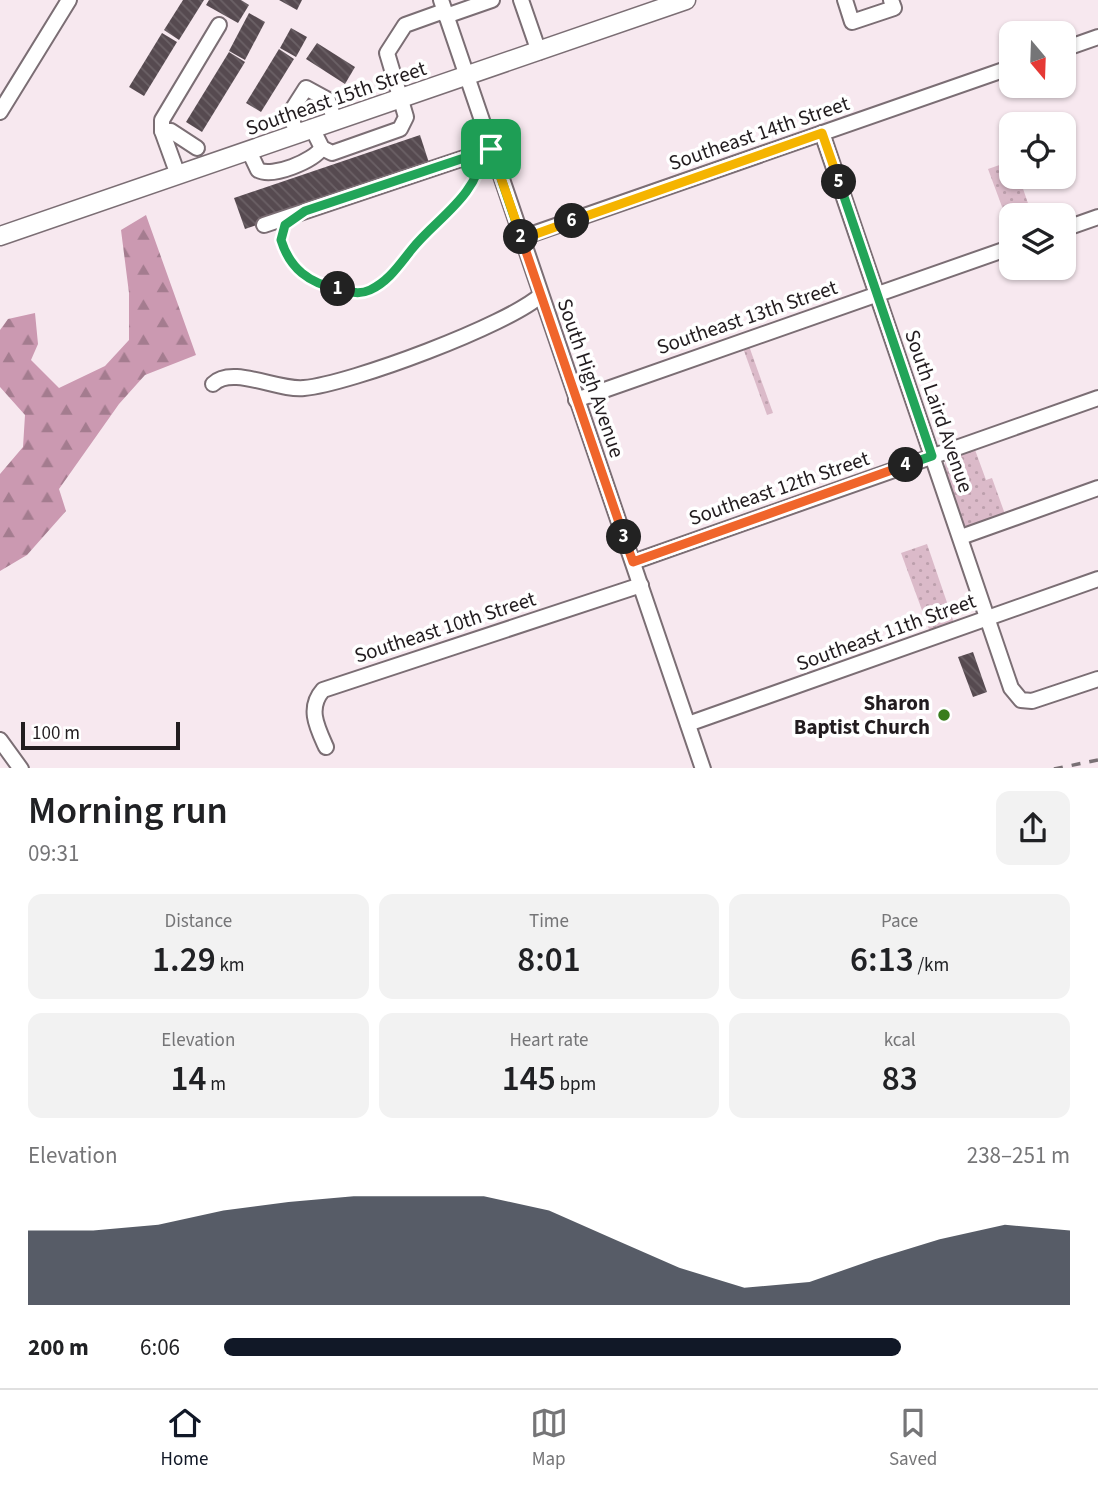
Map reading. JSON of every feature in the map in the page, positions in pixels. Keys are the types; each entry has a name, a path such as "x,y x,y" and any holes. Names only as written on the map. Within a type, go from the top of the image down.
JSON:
{"main road":[{"name":"Southeast 15th Street","path":"0,236 466,78 680,1"}],"street":[{"path":"0,112 69,0"},
{"path":"335,122 328,100 306,88 290,113 305,132 322,148 332,153 400,129 406,117 387,53 405,25 444,9 492,0"},
{"path":"520,0 539,52"},
{"path":"845,0 852,22 894,8 891,0"},
{"name":"South High Avenue","path":"444,9 487,150 522,239 703,768"},
{"path":"178,176 162,131 166,110 219,24"},
{"path":"1076,45 1098,37"},
{"name":"Southeast 14th Street","path":"522,239 999,72"},
{"path":"162,131 171,131 197,148"},
{"name":"South Laird Avenue","path":"822,133 1011,688 1021,700 1042,699 1098,679"},
{"path":"249,151 258,170 268,173 310,159 322,148"},
{"path":"264,225 487,150"},
{"path":"1076,225 1098,217"},
{"name":"Southeast 13th Street","path":"576,400 999,252"},
{"path":"214,384 220,378 235,375 290,390 319,387 356,376 480,329 517,313 541,295"},
{"name":"Southeast 12th Street","path":"633,562 1098,398"},
{"path":"961,537 1098,488"},
{"name":"Southeast 11th Street","path":"688,724 1098,579"},
{"name":"Southeast 10th Street","path":"326,747 313,715 314,699 323,690 641,585"},
{"path":"0,740 21,768"}],"path":[{"path":"285,225 281,240 295,268 319,285 354,293 367,291 399,268 412,248 459,202 474,183 487,150"}],"shaded area":[{"path":"999,165 999,189 1023,189 1028,203 1001,203 988,169"},
{"path":"749,346 773,413 767,415 743,348"},
{"path":"974,447 986,480 992,478 1006,517 963,532 947,482 945,464 951,456"},
{"path":"927,544 954,623 930,632 901,553"}],"green space":[{"path":"146,215 196,355 145,375 119,404 59,489 66,511 27,555 0,571 0,474 23,447 25,415 0,387 0,330 8,319 35,313 38,344 31,360 59,388 105,366 129,340 129,293 121,230"}],"building":[{"path":"183,0 204,0 179,40 164,30"},
{"path":"209,0 241,0 249,5 238,23 206,5"},
{"path":"279,0 302,0 297,10"},
{"path":"249,13 265,22 245,60 229,51"},
{"path":"291,28 307,37 296,57 280,48"},
{"path":"162,33 177,42 144,96 129,87"},
{"path":"317,43 355,67 345,84 306,59"},
{"path":"279,49 294,59 261,112 246,103"},
{"path":"229,52 245,62 202,132 186,122"},
{"path":"420,135 430,166 245,229 234,198"},
{"path":"973,652 987,692 973,697 958,657"}],"railway":[{"path":"1059,768 1098,760"}],"place":[{"name":"Sharon Baptist Church","path":"944,715"}],"route":[{"path":"491,149 305,211 285,225 281,240 285,255 295,268 319,285 354,293 367,291 381,284 399,268 412,248 459,202 474,183 481,162 483,151 491,149 633,562 932,456 822,133 522,239 491,149"}]}
